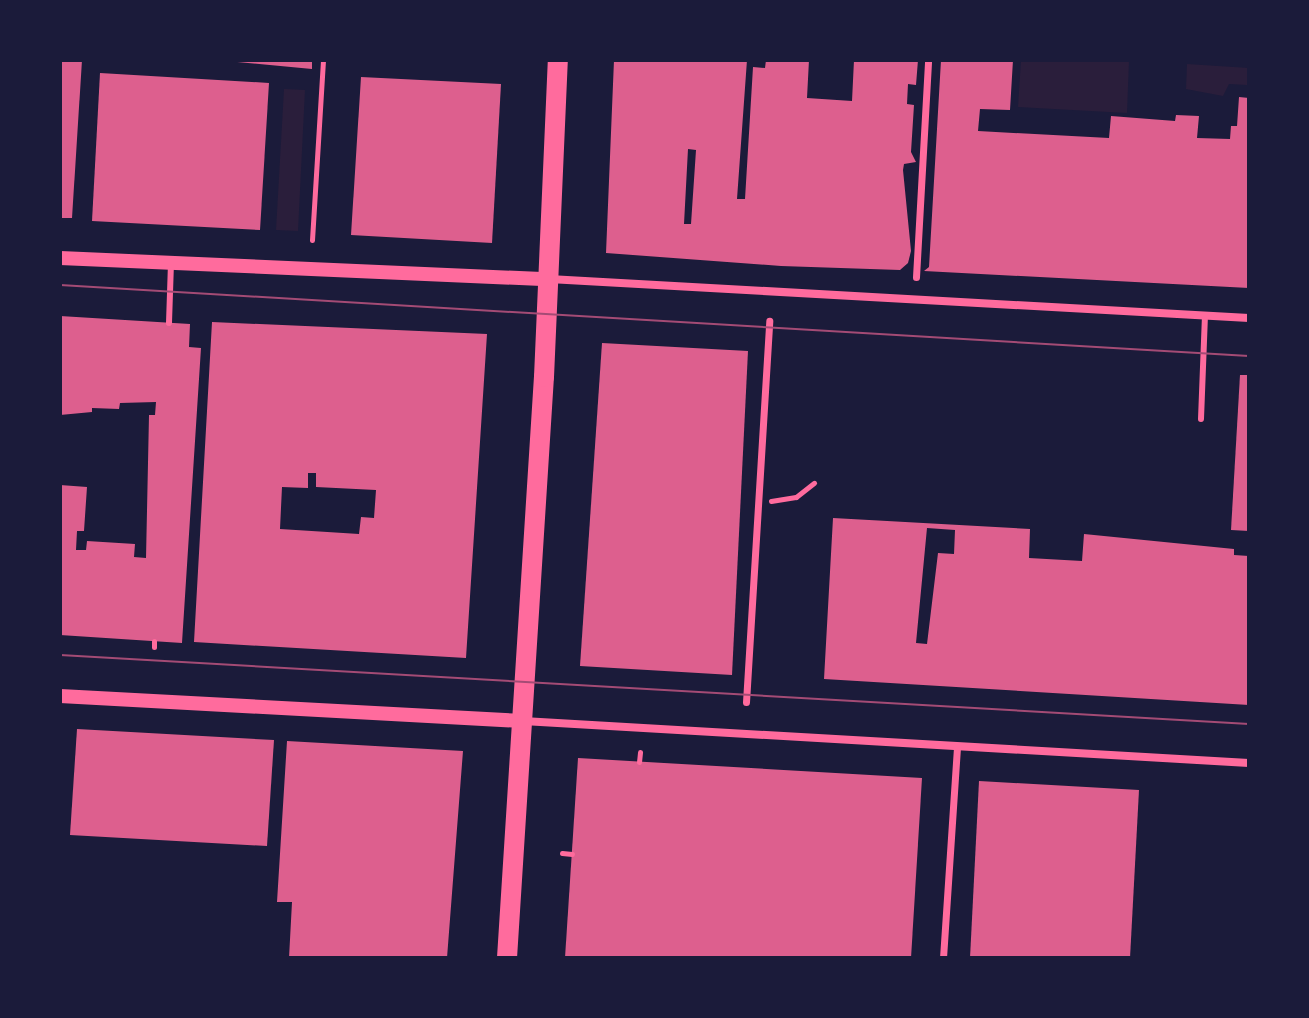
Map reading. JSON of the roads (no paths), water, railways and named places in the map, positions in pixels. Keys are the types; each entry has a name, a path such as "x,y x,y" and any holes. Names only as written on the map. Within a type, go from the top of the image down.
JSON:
{"main road":[{"path":"507,958 523,721 558,60"}],"street":[{"path":"916,277 928,60"},
{"path":"60,258 548,279 1249,318"},
{"path":"746,702 769,321"},
{"path":"60,696 1249,763"},
{"path":"943,958 957,748"}],"lane":[{"path":"169,323 171,262"},
{"path":"1201,419 1205,315"}],"tram line":[{"path":"60,285 1249,356"},
{"path":"60,655 1249,724"}]}
